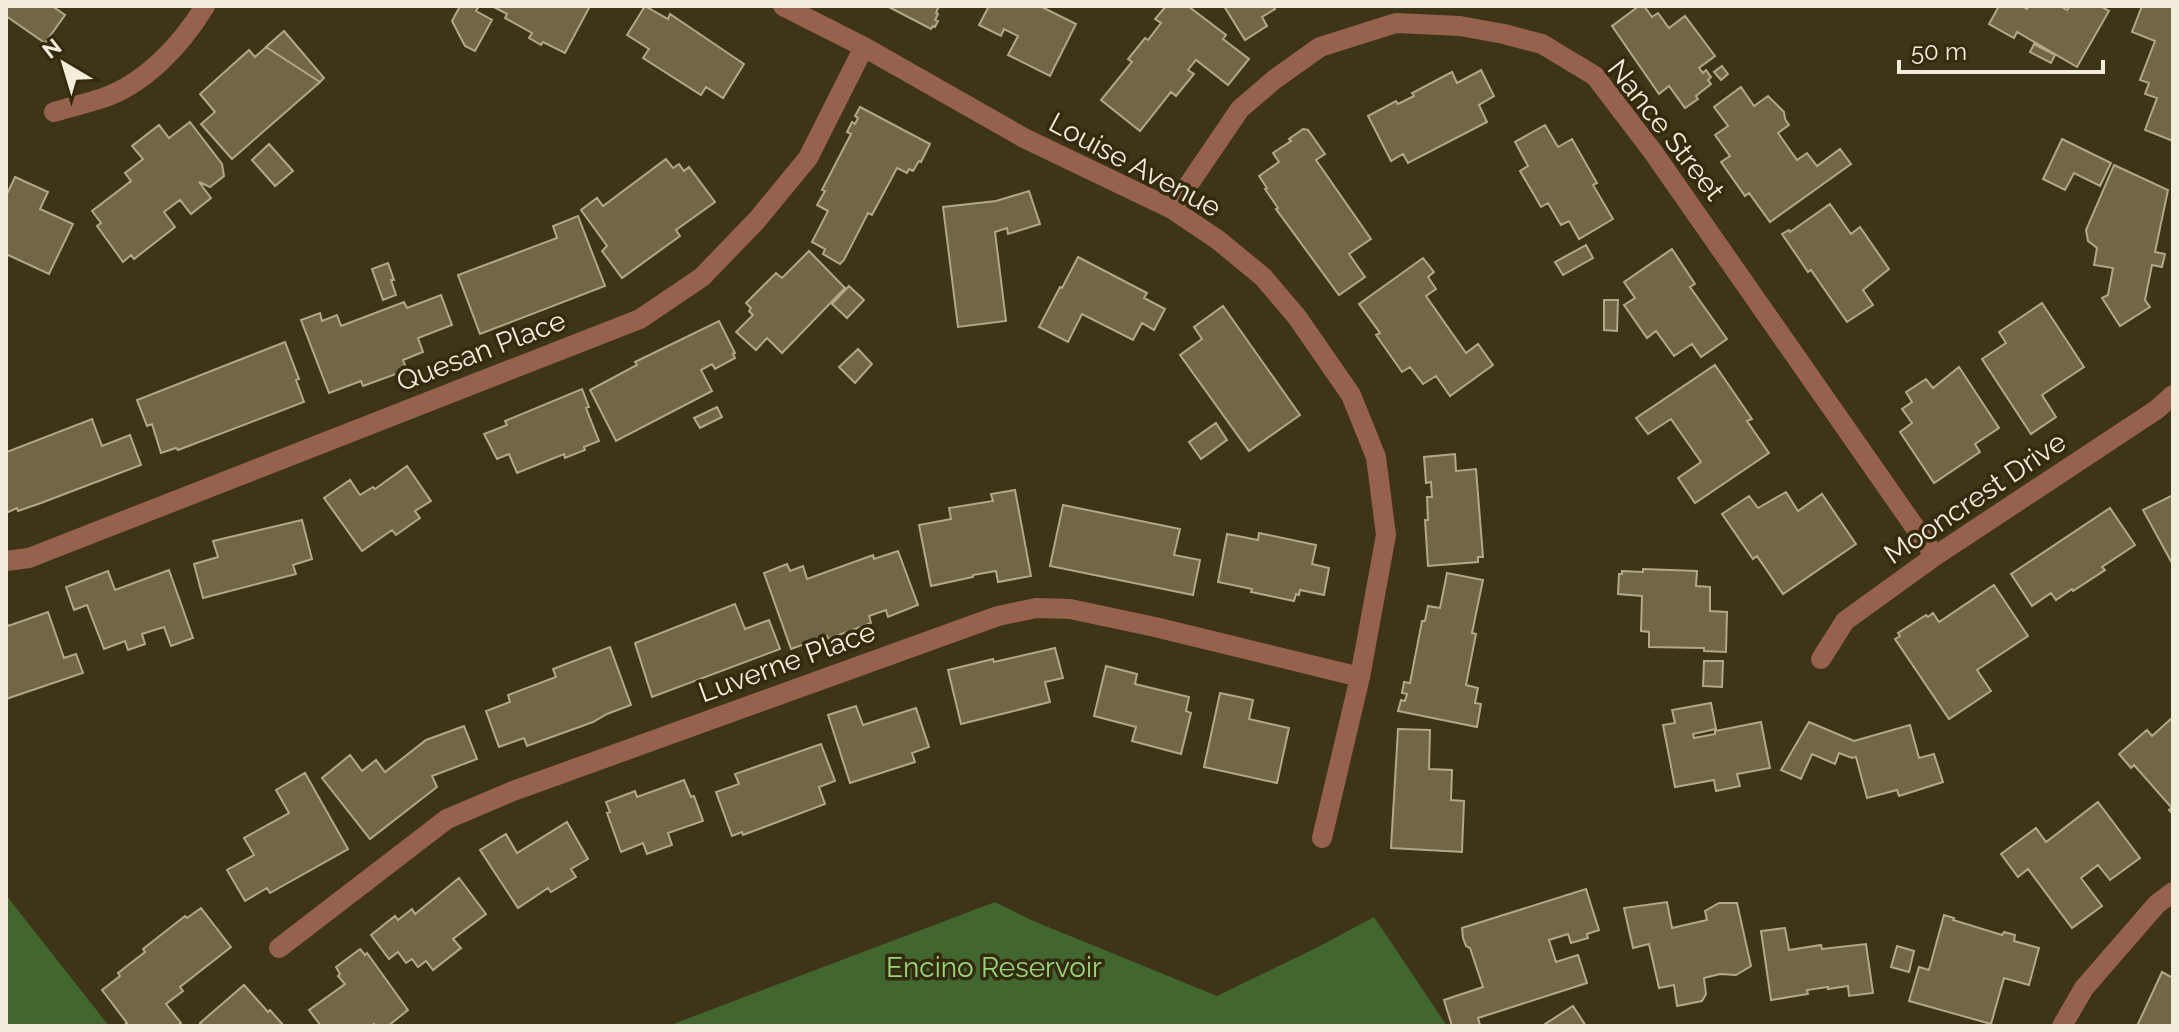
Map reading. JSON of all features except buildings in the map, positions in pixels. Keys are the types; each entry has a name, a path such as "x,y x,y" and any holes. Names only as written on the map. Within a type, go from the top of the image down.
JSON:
{"street":[{"path":"54,112 105,97 150,71 192,27 205,6"},
{"name":"Louise Avenue","path":"783,6 864,47 1024,138 1172,209 1218,240 1263,277 1297,317 1351,395 1376,457 1386,535 1360,677 1322,838"},
{"name":"Nance Street","path":"1172,209 1240,109 1320,47 1396,23 1460,26 1542,44 1595,76 1653,152 1935,556"},
{"name":"Quesan Place","path":"6,561 29,558 640,319 702,277 774,200 808,158 864,47"},
{"name":"Mooncrest Drive","path":"1821,659 1845,621 1935,556 2156,410 2173,395"},
{"name":"Luverne Place","path":"279,948 447,819 513,791 998,616 1036,608 1070,609 1360,677"},
{"path":"2062,1026 2084,988 2157,904 2173,892"}],"green space":[{"path":"6,895 109,1026 6,1026"},
{"name":"Encino Reservoir","path":"995,902 1031,920 1217,996 1374,917 1447,1026 668,1026"}]}
